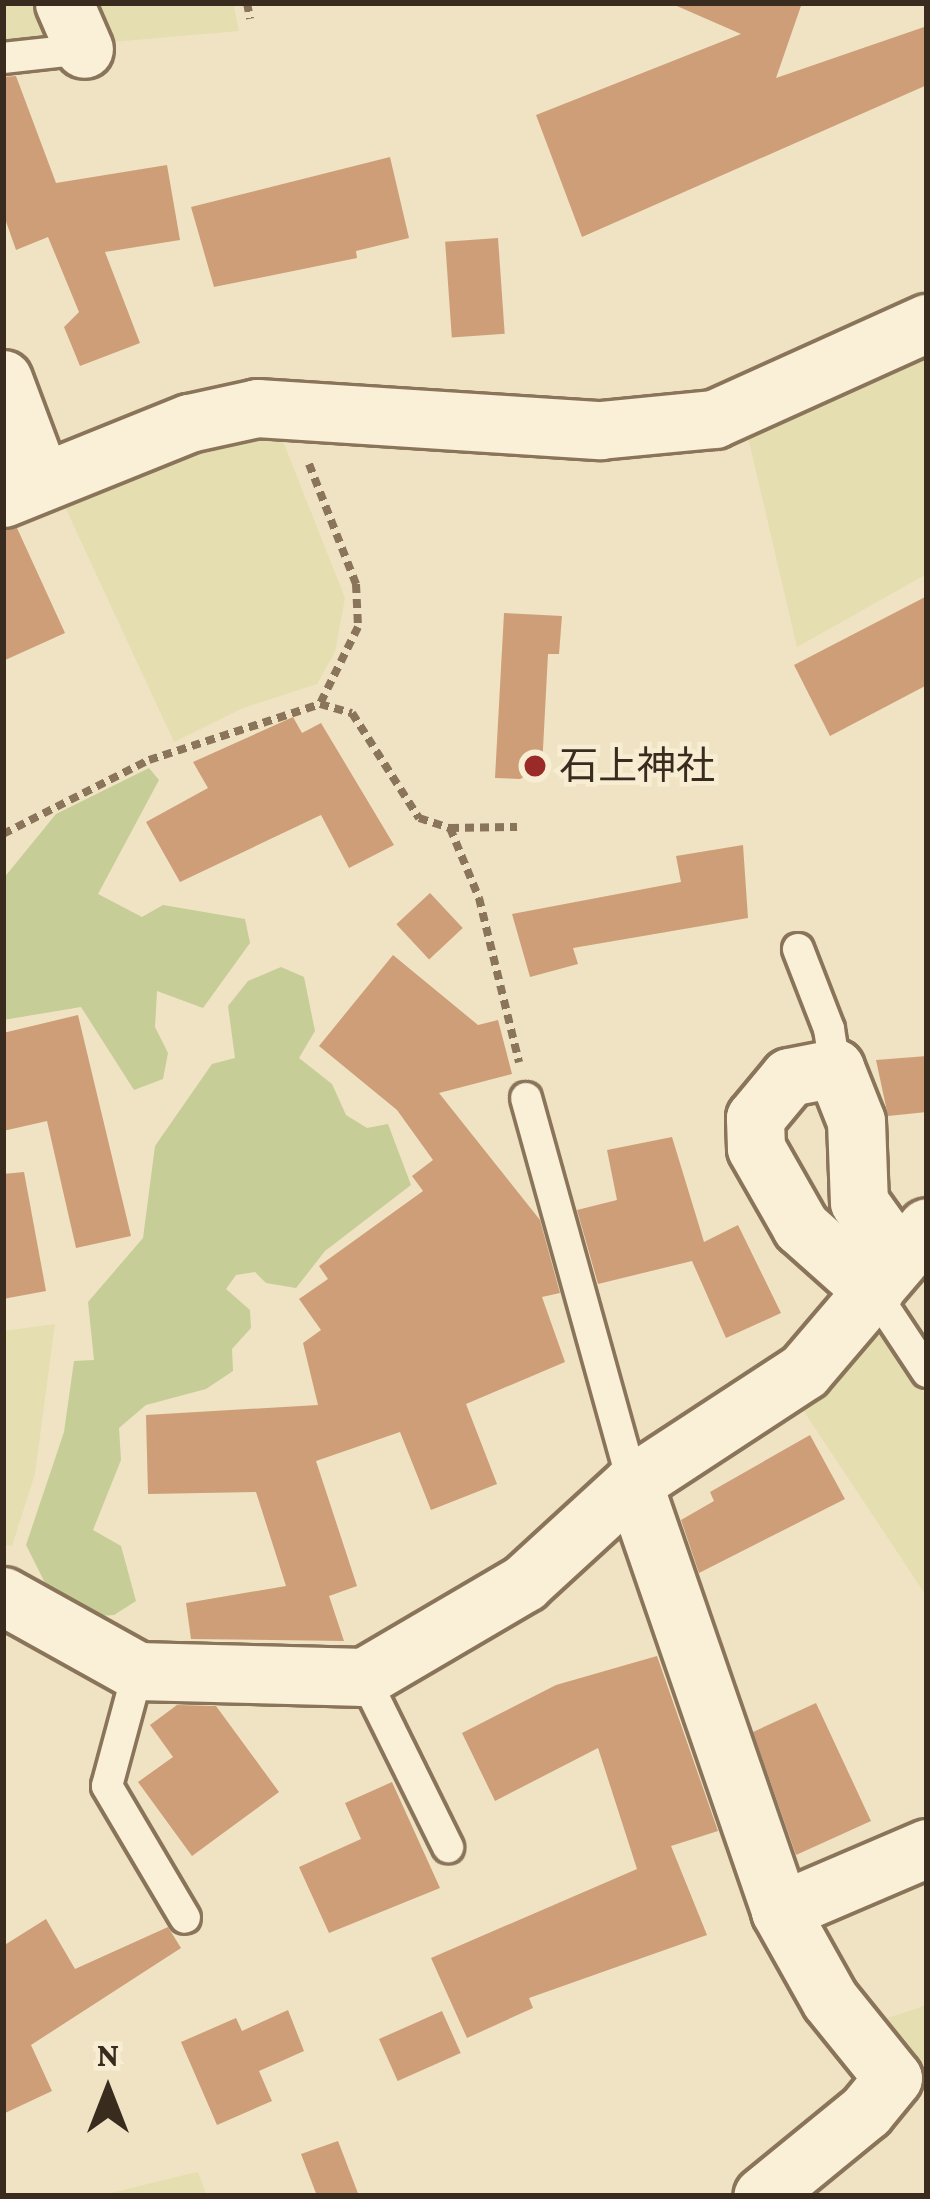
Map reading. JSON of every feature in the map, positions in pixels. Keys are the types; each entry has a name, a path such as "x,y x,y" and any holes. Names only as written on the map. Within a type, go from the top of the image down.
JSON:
{"street":[{"path":"3,379 21,488 189,423 286,407 600,430 714,419 927,323"},
{"path":"835,1068 856,1121 859,1202 900,1259 801,1227 756,1148 754,1118 789,1077 835,1068"},
{"path":"3,1595 138,1671 364,1677 524,1583 634,1483 804,1370 900,1259"},
{"path":"634,1483 780,1911 830,2000 910,2083 866,2111 762,2196"},
{"path":"780,1911 927,1848"}],"lane":[{"path":"3,58 74,26"},
{"path":"798,949 835,1068"},
{"path":"526,1098 634,1483"},
{"path":"900,1259 927,1372"},
{"path":"138,1671 107,1786 185,1918"},
{"path":"364,1677 448,1847"}],"path":[{"path":"247,3 250,19"},
{"path":"286,407 356,584 358,627 320,704"},
{"path":"3,833 149,760 320,704 352,713 419,818 450,828 517,826"},
{"path":"450,828 506,995 526,1098"}],"shaded area":[{"path":"3,3 44,3 59,42 3,48"},
{"path":"77,3 233,3 239,31 112,42 88,28"},
{"path":"927,358 927,574 797,647 747,433"},
{"path":"277,426 345,598 335,652 317,684 243,708 174,742 59,494 142,451"},
{"path":"55,1324 35,1474 12,1546 3,1544 3,1331"},
{"path":"863,1329 885,1339 927,1397 927,1597 797,1401"},
{"path":"927,2005 927,2069 872,2023"},
{"path":"197,2172 207,2196 98,2196"}],"green space":[{"path":"149,768 159,780 98,894 142,917 163,905 245,919 250,943 203,1008 157,991 155,1027 168,1053 163,1079 134,1090 81,1007 3,1020 3,879 56,814"},
{"path":"281,967 304,977 315,1031 299,1058 332,1084 346,1115 367,1128 388,1124 411,1185 325,1251 296,1288 266,1283 255,1272 236,1275 226,1289 250,1310 251,1328 232,1349 233,1371 206,1389 146,1405 119,1428 121,1460 93,1530 121,1546 136,1601 114,1615 87,1617 49,1591 26,1545 64,1432 74,1361 94,1360 88,1302 143,1238 155,1146 212,1064 235,1058 228,1006 248,981"}],"building":[{"path":"670,3 802,3 776,78 927,26 927,85 582,237 536,115 741,34"},
{"path":"16,76 56,183 167,165 180,240 105,252 140,343 80,366 64,327 79,312 48,237 16,250 3,213 3,77"},
{"path":"390,157 409,238 356,251 357,258 214,287 191,207"},
{"path":"498,238 505,334 452,337 445,242"},
{"path":"17,528 65,633 3,661 3,530"},
{"path":"927,596 927,685 830,736 794,665"},
{"path":"504,613 562,616 559,654 548,654 542,768 520,779 495,778"},
{"path":"293,717 302,733 321,723 394,845 349,868 321,815 180,882 146,822 208,788 193,762"},
{"path":"743,845 748,918 573,948 578,964 530,977 512,914 681,882 676,856"},
{"path":"430,893 463,928 429,959 396,924"},
{"path":"393,955 478,1025 498,1020 512,1074 439,1093 540,1220 560,1293 542,1297 565,1362 466,1404 497,1484 431,1510 400,1432 316,1461 357,1586 329,1596 344,1641 191,1639 186,1603 286,1586 256,1492 148,1494 146,1415 318,1405 303,1343 321,1330 299,1299 328,1279 319,1266 423,1191 412,1176 433,1160 397,1110 319,1046"},
{"path":"78,1015 131,1236 76,1248 47,1121 3,1131 3,1033"},
{"path":"927,1056 927,1112 888,1116 876,1060"},
{"path":"672,1137 704,1242 738,1225 781,1313 726,1338 692,1261 598,1284 577,1210 617,1200 607,1150"},
{"path":"24,1172 46,1291 3,1299 3,1174"},
{"path":"810,1435 845,1499 699,1573 681,1520 714,1501 710,1492"},
{"path":"657,1656 718,1831 671,1846 707,1935 529,1998 533,2008 467,2038 431,1958 637,1869 598,1748 495,1801 462,1733 556,1685"},
{"path":"816,1703 871,1821 796,1855 753,1732"},
{"path":"177,1705 216,1706 279,1792 192,1856 138,1782 173,1757 150,1725"},
{"path":"392,1782 440,1888 329,1933 299,1867 361,1839 345,1803"},
{"path":"46,1919 75,1969 168,1927 181,1948 31,2045 52,2091 3,2114 3,1946"},
{"path":"288,2010 304,2051 259,2071 272,2101 217,2125 181,2042 236,2018 242,2031"},
{"path":"442,2011 461,2053 398,2081 379,2039"},
{"path":"338,2141 359,2196 317,2196 301,2154"}],"place":[{"name":"石上神社","path":"535,766"}]}
